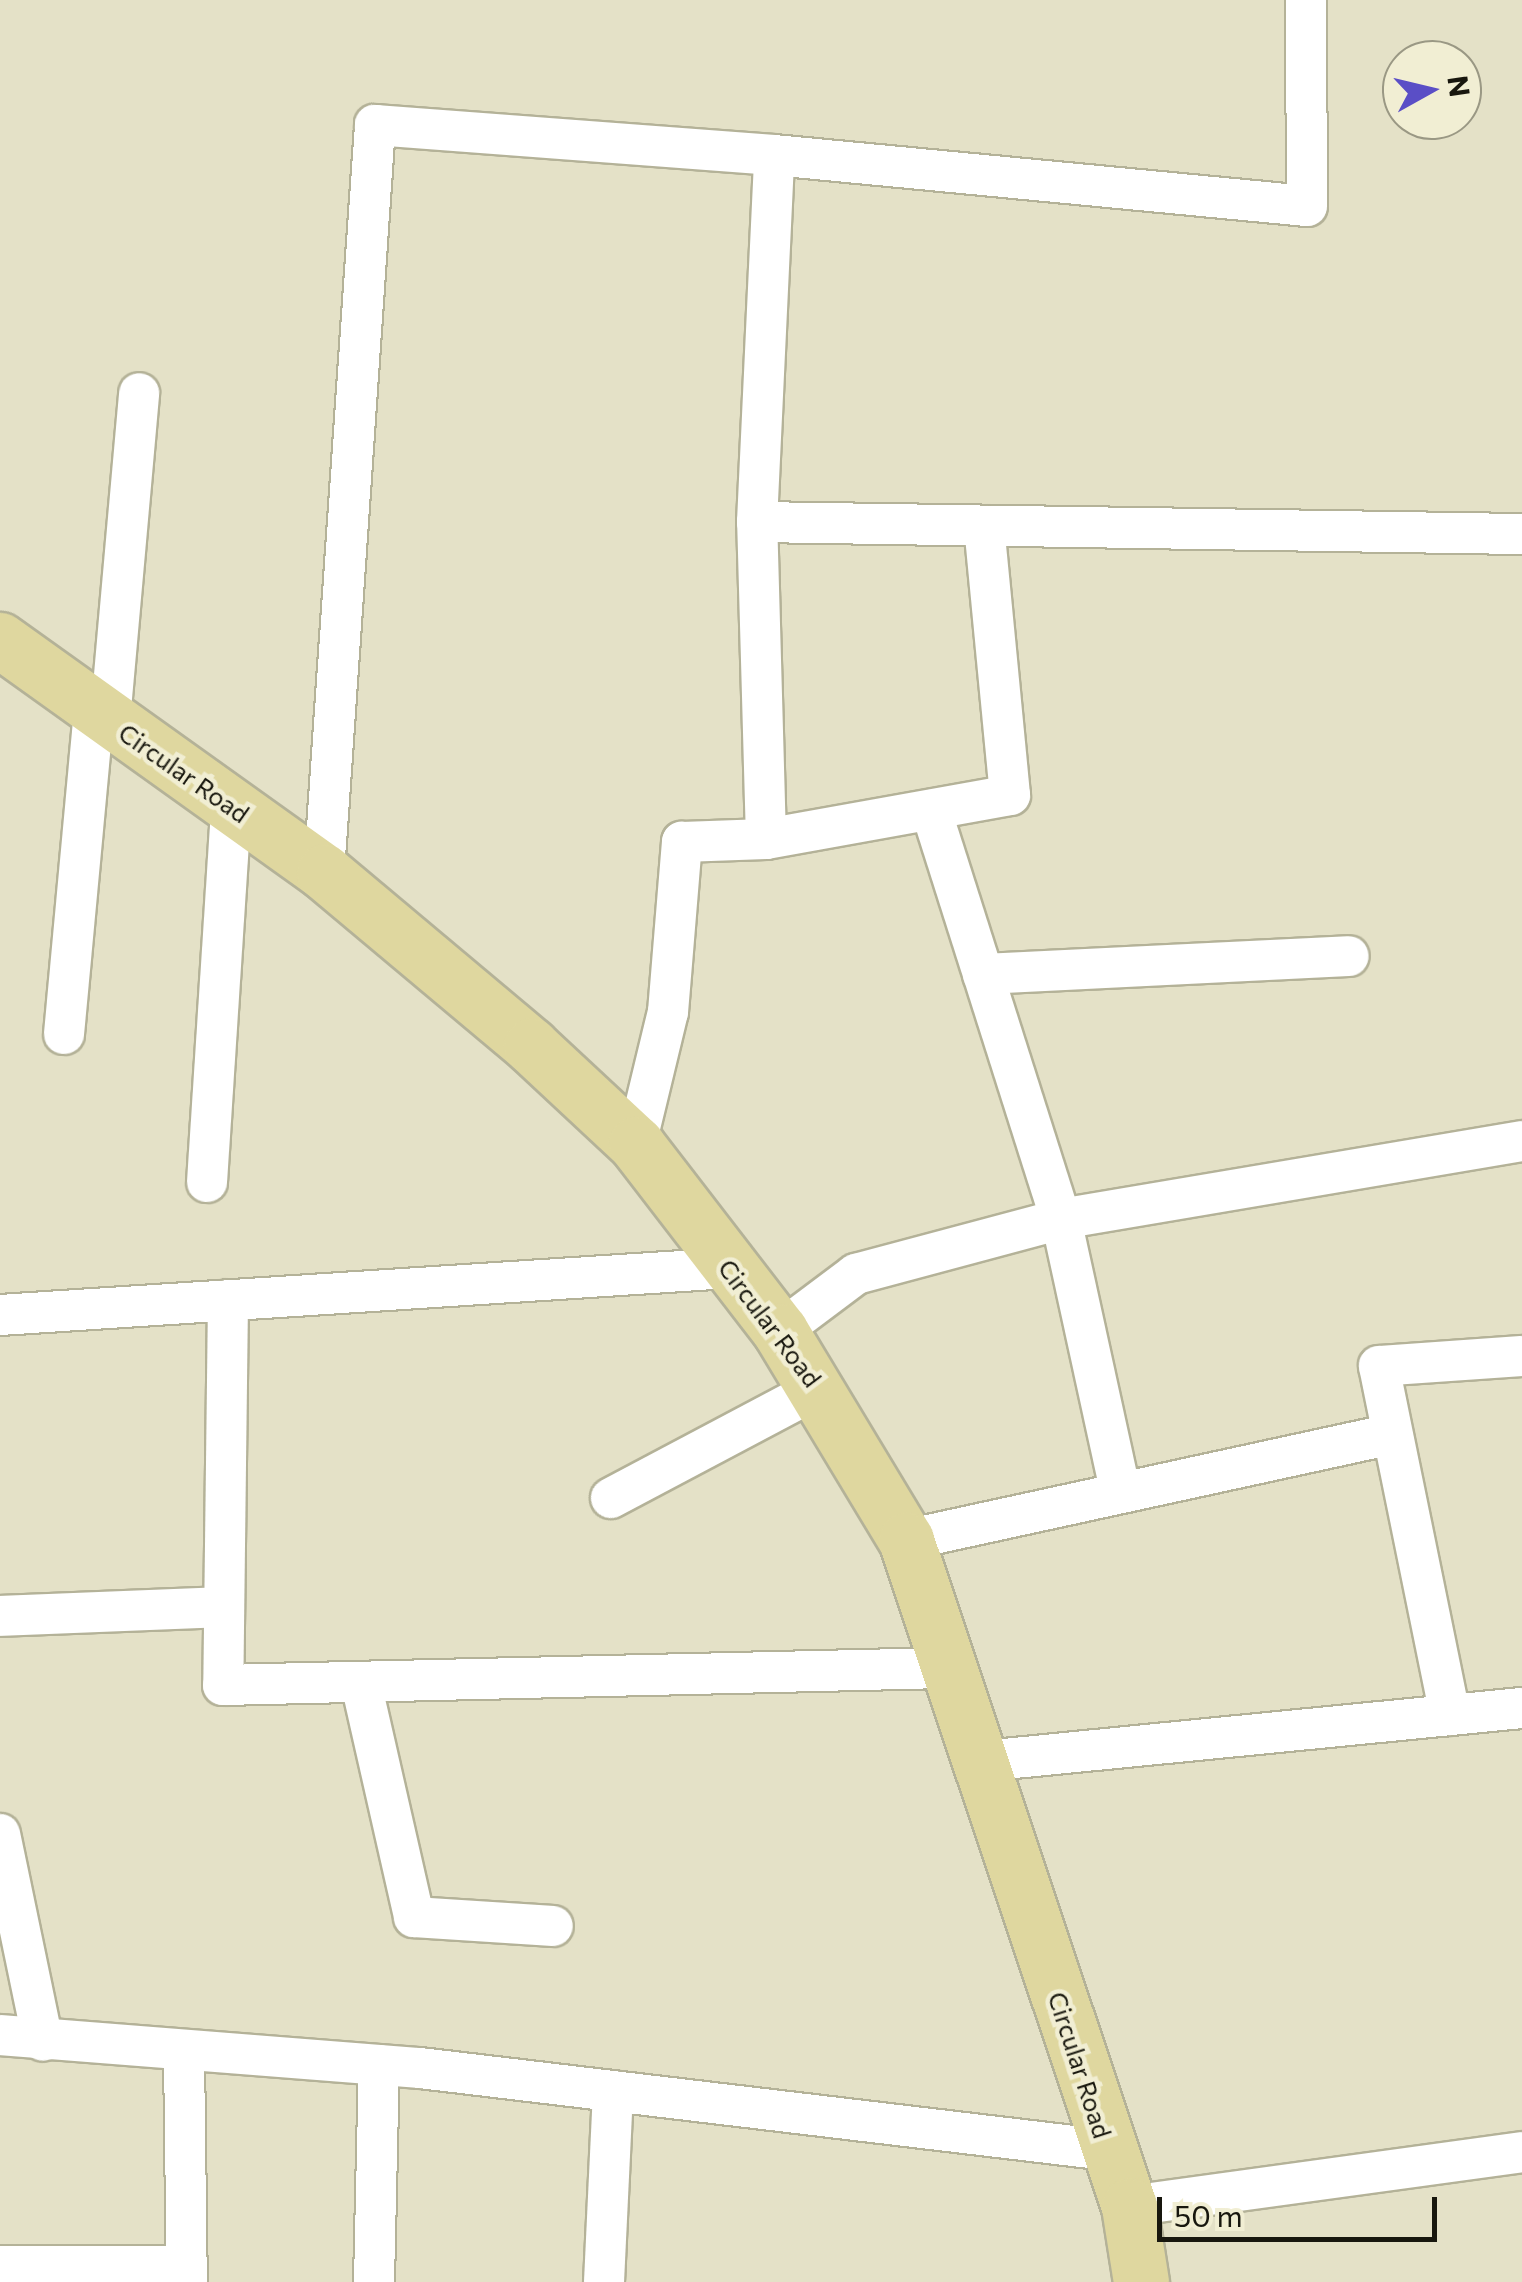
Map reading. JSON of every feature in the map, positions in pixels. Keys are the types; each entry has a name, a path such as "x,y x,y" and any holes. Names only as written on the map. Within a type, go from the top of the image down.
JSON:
{"main road":[{"name":"Circular Road","path":"0,640 324,872 636,1144 728,1268 780,1330 819,1388 906,1540 943,1668 984,1761 1107,2150 1129,2206 1141,2282"}],"street":[{"path":"324,872 374,125 774,155 1306,206 1306,0"},
{"path":"766,839 758,522 774,155"},
{"path":"64,1034 139,393"},
{"path":"758,522 1522,534"},
{"path":"636,1144 668,1012 682,842 766,839 1010,795 984,526"},
{"path":"207,1182 232,807"},
{"path":"932,810 1061,1219 1120,1490"},
{"path":"983,974 1349,956"},
{"path":"780,1330 856,1274 1061,1219 1522,1141"},
{"path":"0,1315 728,1268"},
{"path":"228,1300 223,1686 943,1668"},
{"path":"1450,1715 1379,1366 1522,1356"},
{"path":"611,1498 819,1388"},
{"path":"906,1540 1120,1490 1392,1434"},
{"path":"0,1616 224,1607"},
{"path":"362,1682 414,1917 553,1926"},
{"path":"984,1761 1522,1708"},
{"path":"0,1834 43,2041"},
{"path":"0,2035 379,2065 1107,2150"},
{"path":"1,2264 187,2274 184,2051"},
{"path":"374,2282 379,2065"},
{"path":"604,2282 613,2091"},
{"path":"1129,2206 1522,2152"}]}
